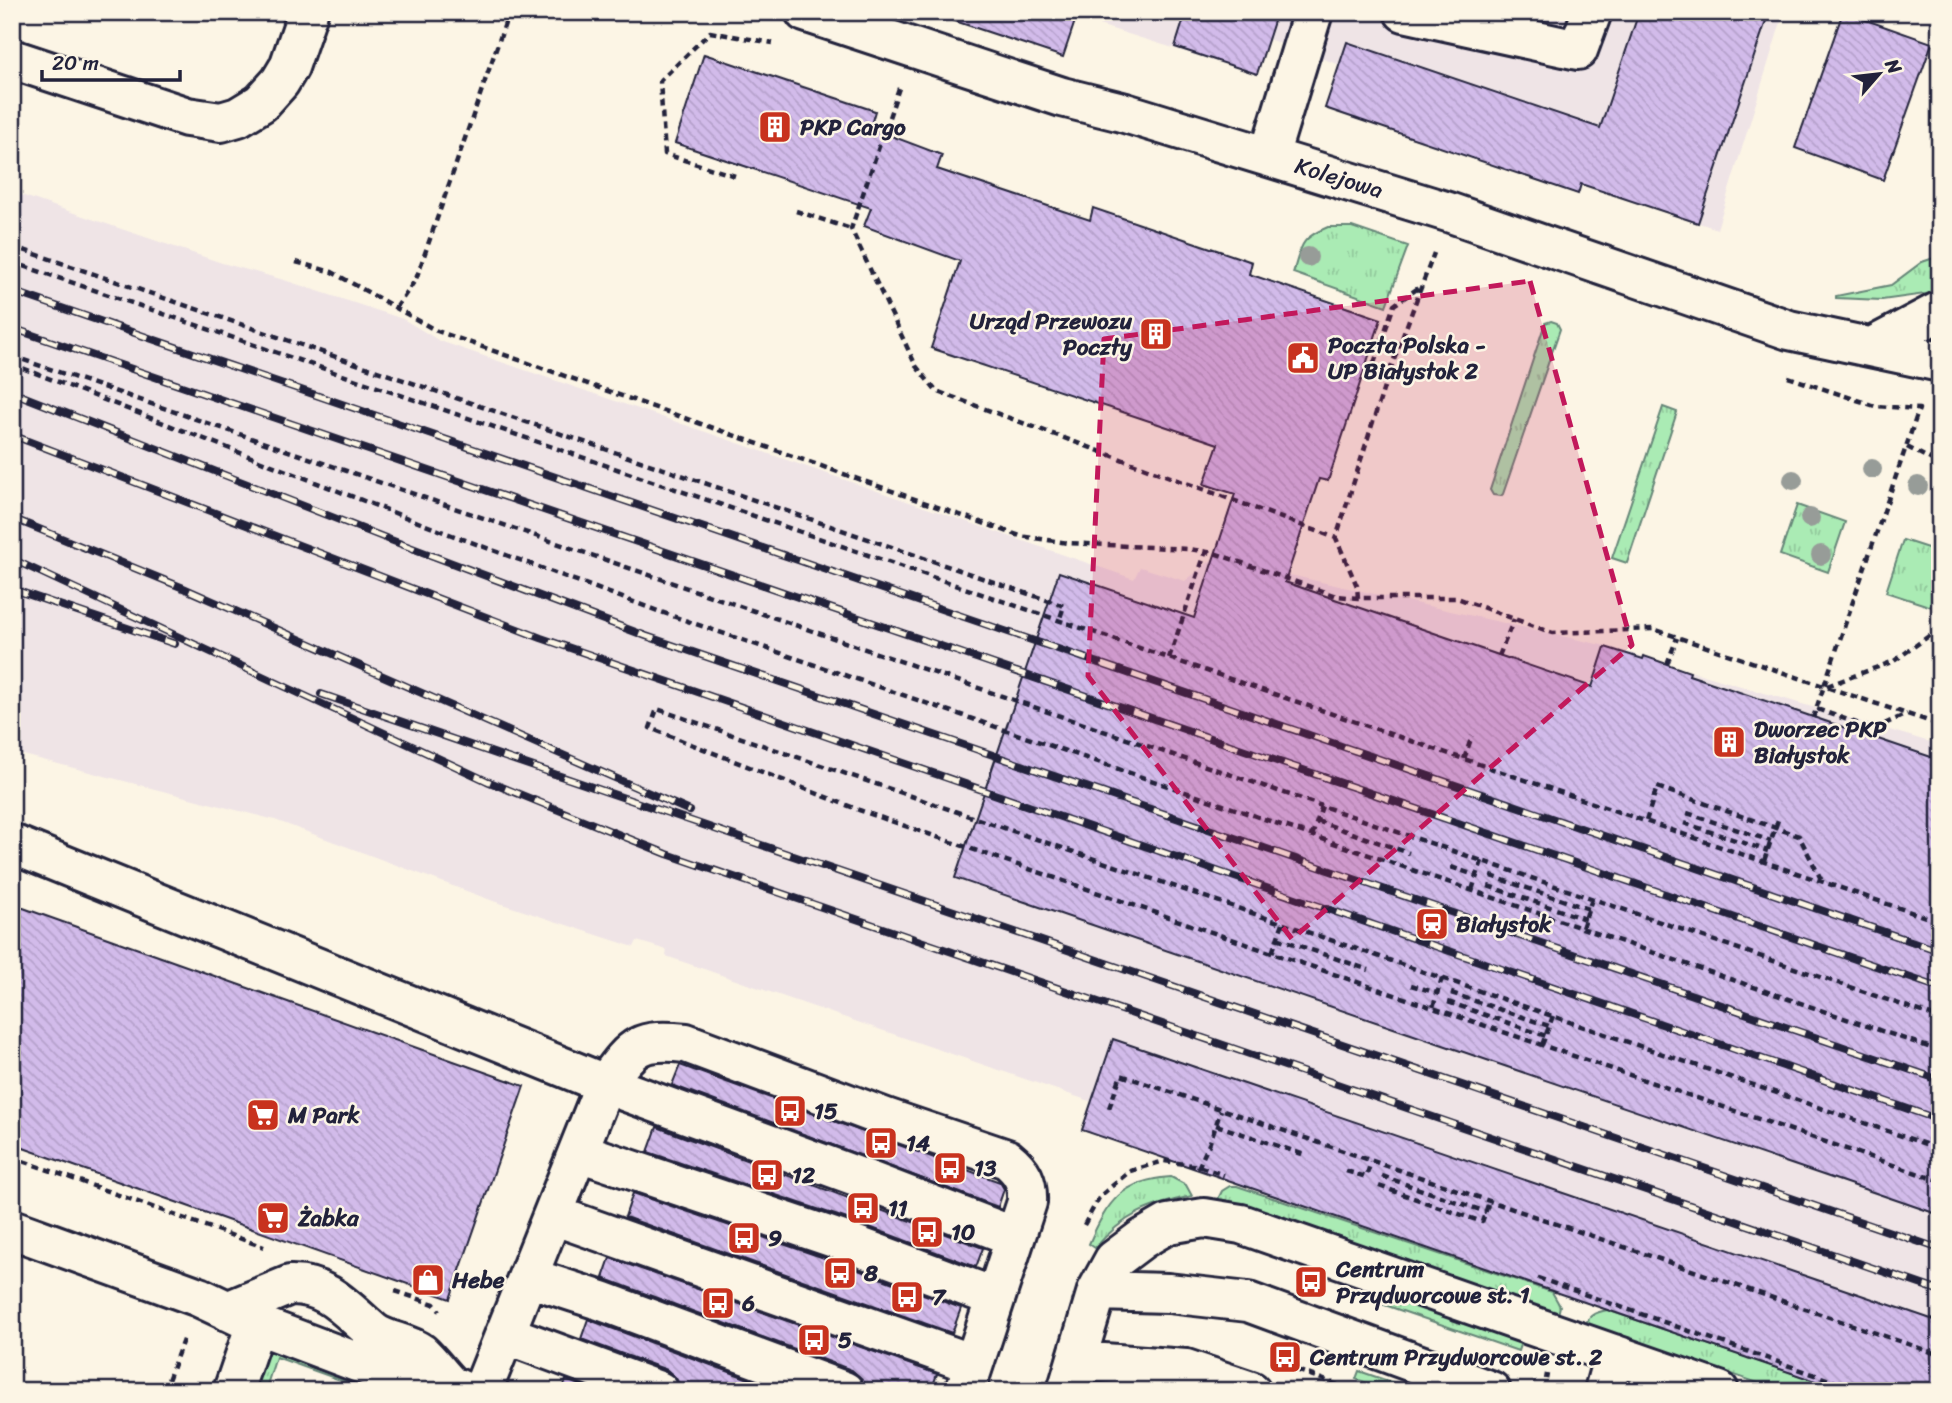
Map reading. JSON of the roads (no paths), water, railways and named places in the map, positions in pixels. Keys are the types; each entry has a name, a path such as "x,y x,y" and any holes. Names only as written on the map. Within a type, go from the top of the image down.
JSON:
{"street":[{"path":"12,59 187,117 221,122 237,117 261,103 281,82 308,12"},
{"name":"Kolejowa","path":"805,12 1062,97 1122,112 1448,212 1789,330 1940,362"},
{"path":"1269,156 1313,12"},
{"path":"1404,12 1578,50 1592,12"},
{"path":"1872,347 1940,312"},
{"path":"12,844 605,1084 885,1186 1015,1237"},
{"path":"465,1389 505,1334 605,1084 630,1051 655,1040 687,1043 886,1118 1007,1158 1020,1170 1028,1188 1027,1202 969,1378 553,1215"},
{"path":"579,1152 849,1243 995,1297"},
{"path":"1251,1391 1186,1369 1072,1376 1097,1291 1114,1261 1142,1239 1168,1224 1203,1218 1241,1224 1719,1391"},
{"path":"12,1229 199,1297 246,1311 415,1384 465,1389"},
{"path":"528,1278 602,1301 844,1391"},
{"path":"1097,1291 1168,1293 1248,1302 1491,1391"},
{"path":"246,1311 374,1333 420,1352 465,1389"},
{"path":"233,1391 246,1311"},
{"path":"505,1334 659,1391"},
{"path":"1604,1391 1614,1354"}],"railway":[{"path":"12,291 1940,951"},
{"path":"12,328 1940,988"},
{"path":"12,392 388,539 646,636 1940,1080"},
{"path":"12,435 541,638 1940,1120"},
{"path":"12,518 181,587 690,811"},
{"path":"12,559 487,781 667,854 1940,1291"},
{"path":"12,589 175,644"},
{"path":"321,694 1940,1249"}],"place":[{"name":"PKP Cargo","path":"775,127"},
{"name":"Urząd Przewozu Poczty","path":"1156,334"},
{"name":"Poczta Polska - UP Białystok 2","path":"1303,358"},
{"name":"Dworzec PKP Białystok","path":"1729,742"},
{"name":"Białystok","path":"1432,924"},
{"name":"15","path":"790,1111"},
{"name":"M Park","path":"263,1115"},
{"name":"14","path":"881,1143"},
{"name":"13","path":"950,1168"},
{"name":"12","path":"767,1175"},
{"name":"11","path":"863,1208"},
{"name":"Żabka","path":"273,1218"},
{"name":"10","path":"927,1232"},
{"name":"9","path":"744,1238"},
{"name":"8","path":"840,1273"},
{"name":"Hebe","path":"428,1280"},
{"name":"Centrum Przydworcowe st. 1","path":"1311,1282"},
{"name":"7","path":"907,1297"},
{"name":"6","path":"718,1303"},
{"name":"5","path":"814,1340"},
{"name":"Centrum Przydworcowe st. 2","path":"1285,1357"}]}
